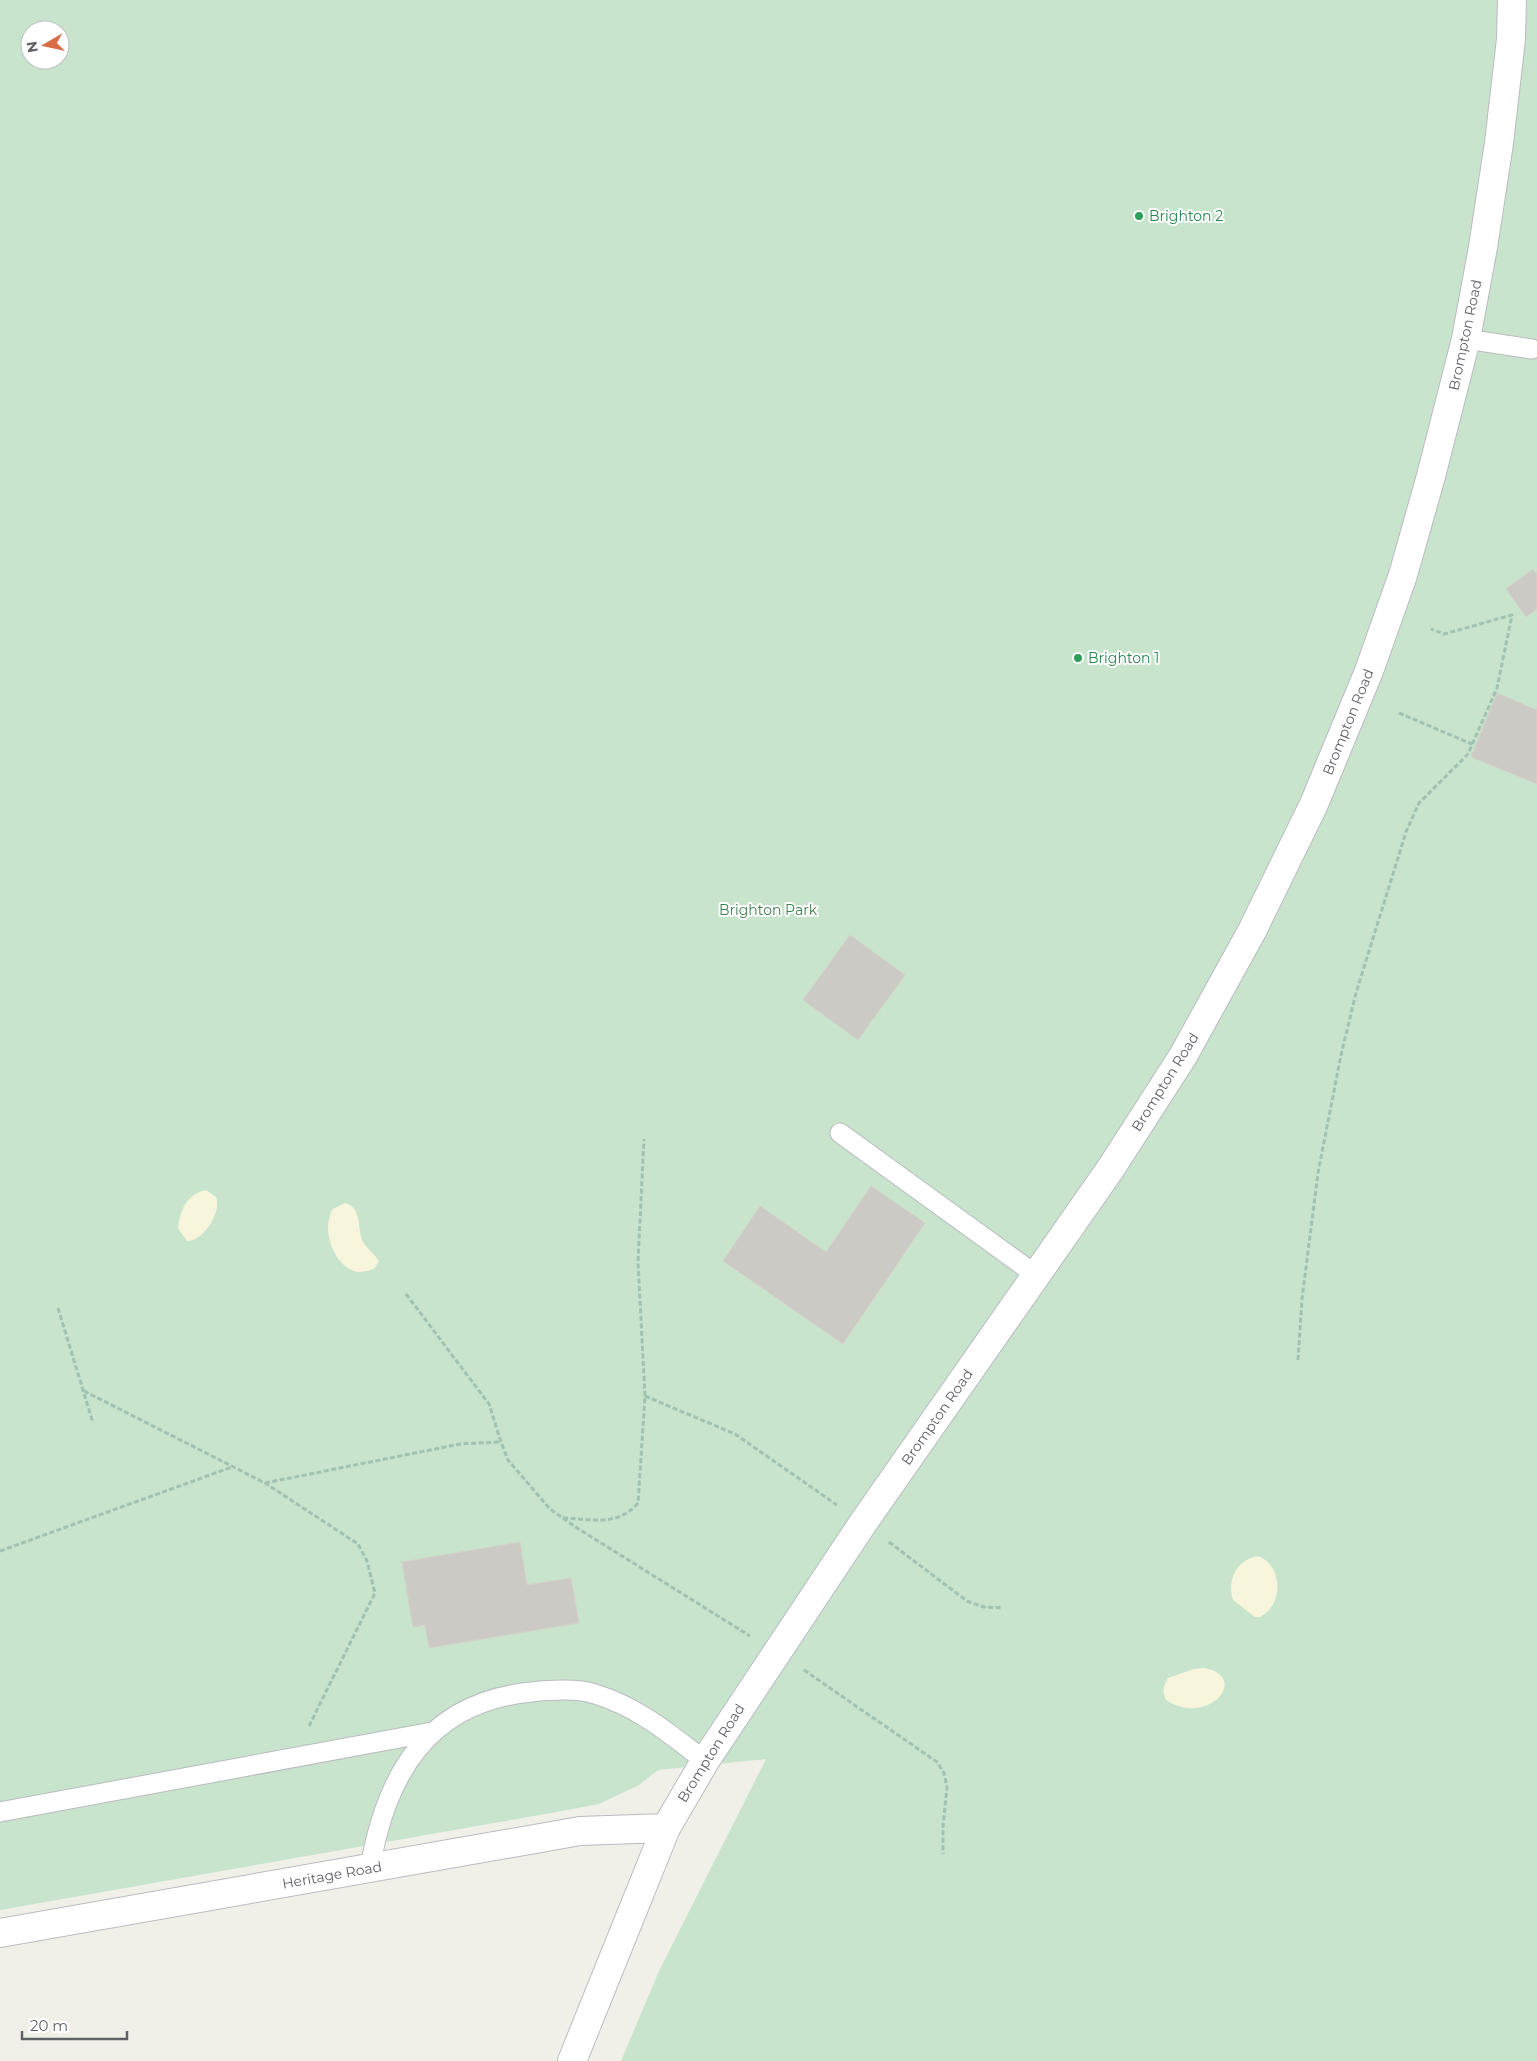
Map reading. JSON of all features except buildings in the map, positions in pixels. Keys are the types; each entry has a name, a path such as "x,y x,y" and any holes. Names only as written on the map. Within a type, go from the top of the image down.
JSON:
{"street":[{"name":"Brompton Road","path":"572,2061 666,1828 705,1761 863,1523 1111,1168 1182,1056 1252,931 1314,804 1370,671 1403,575 1431,476 1466,339 1500,143 1511,39 1512,0"},
{"name":"Heritage Road","path":"0,1933 580,1831 666,1828"}],"lane":[{"path":"1466,339 1532,349"},
{"path":"840,1133 1036,1275"},
{"path":"370,1868 376,1834 392,1792 408,1758 432,1732 450,1717 477,1704 511,1694 553,1690 594,1693 646,1716 705,1761"},
{"path":"0,1812 432,1732"}],"path":[{"path":"1298,1360 1304,1289 1318,1173 1341,1055 1356,993 1390,880 1419,803 1468,754 1497,688 1512,616 1444,634 1431,629"},
{"path":"1398,713 1472,744"},
{"path":"562,1518 614,1520 630,1512 638,1503 645,1396 638,1262 644,1139"},
{"path":"406,1294 489,1404 508,1460 550,1509 748,1634"},
{"path":"58,1308 93,1423"},
{"path":"84,1391 265,1483 358,1544 367,1561 375,1593 293,1758"},
{"path":"645,1396 735,1434 836,1505"},
{"path":"265,1483 460,1444 501,1442"},
{"path":"0,1550 232,1467"},
{"path":"892,1543 967,1601 984,1607 1003,1608"},
{"path":"803,1669 937,1762 944,1773 947,1787 943,1826 943,1854"}],"green space":[{"name":"Brighton Park","path":"0,0 1537,0 1537,2061 621,2061 659,1971 766,1759 658,1770 639,1785 599,1804 0,1910"}],"sand":[{"path":"206,1190 216,1197 217,1203 214,1217 200,1236 187,1241 178,1228 183,1209 189,1199 199,1192"},
{"path":"345,1203 350,1205 357,1213 362,1240 379,1261 374,1269 358,1272 350,1269 342,1263 332,1246 329,1236 329,1217 333,1209"},
{"path":"1258,1556 1266,1561 1276,1576 1277,1595 1268,1611 1260,1617 1255,1617 1233,1600 1231,1585 1232,1578 1239,1566 1250,1558"},
{"path":"1204,1668 1218,1673 1224,1680 1224,1689 1219,1698 1197,1708 1182,1707 1166,1700 1164,1689 1168,1678 1194,1669"}],"place":[{"name":"Brighton 2","path":"1139,216"},
{"name":"Brighton 1","path":"1078,658"}]}
